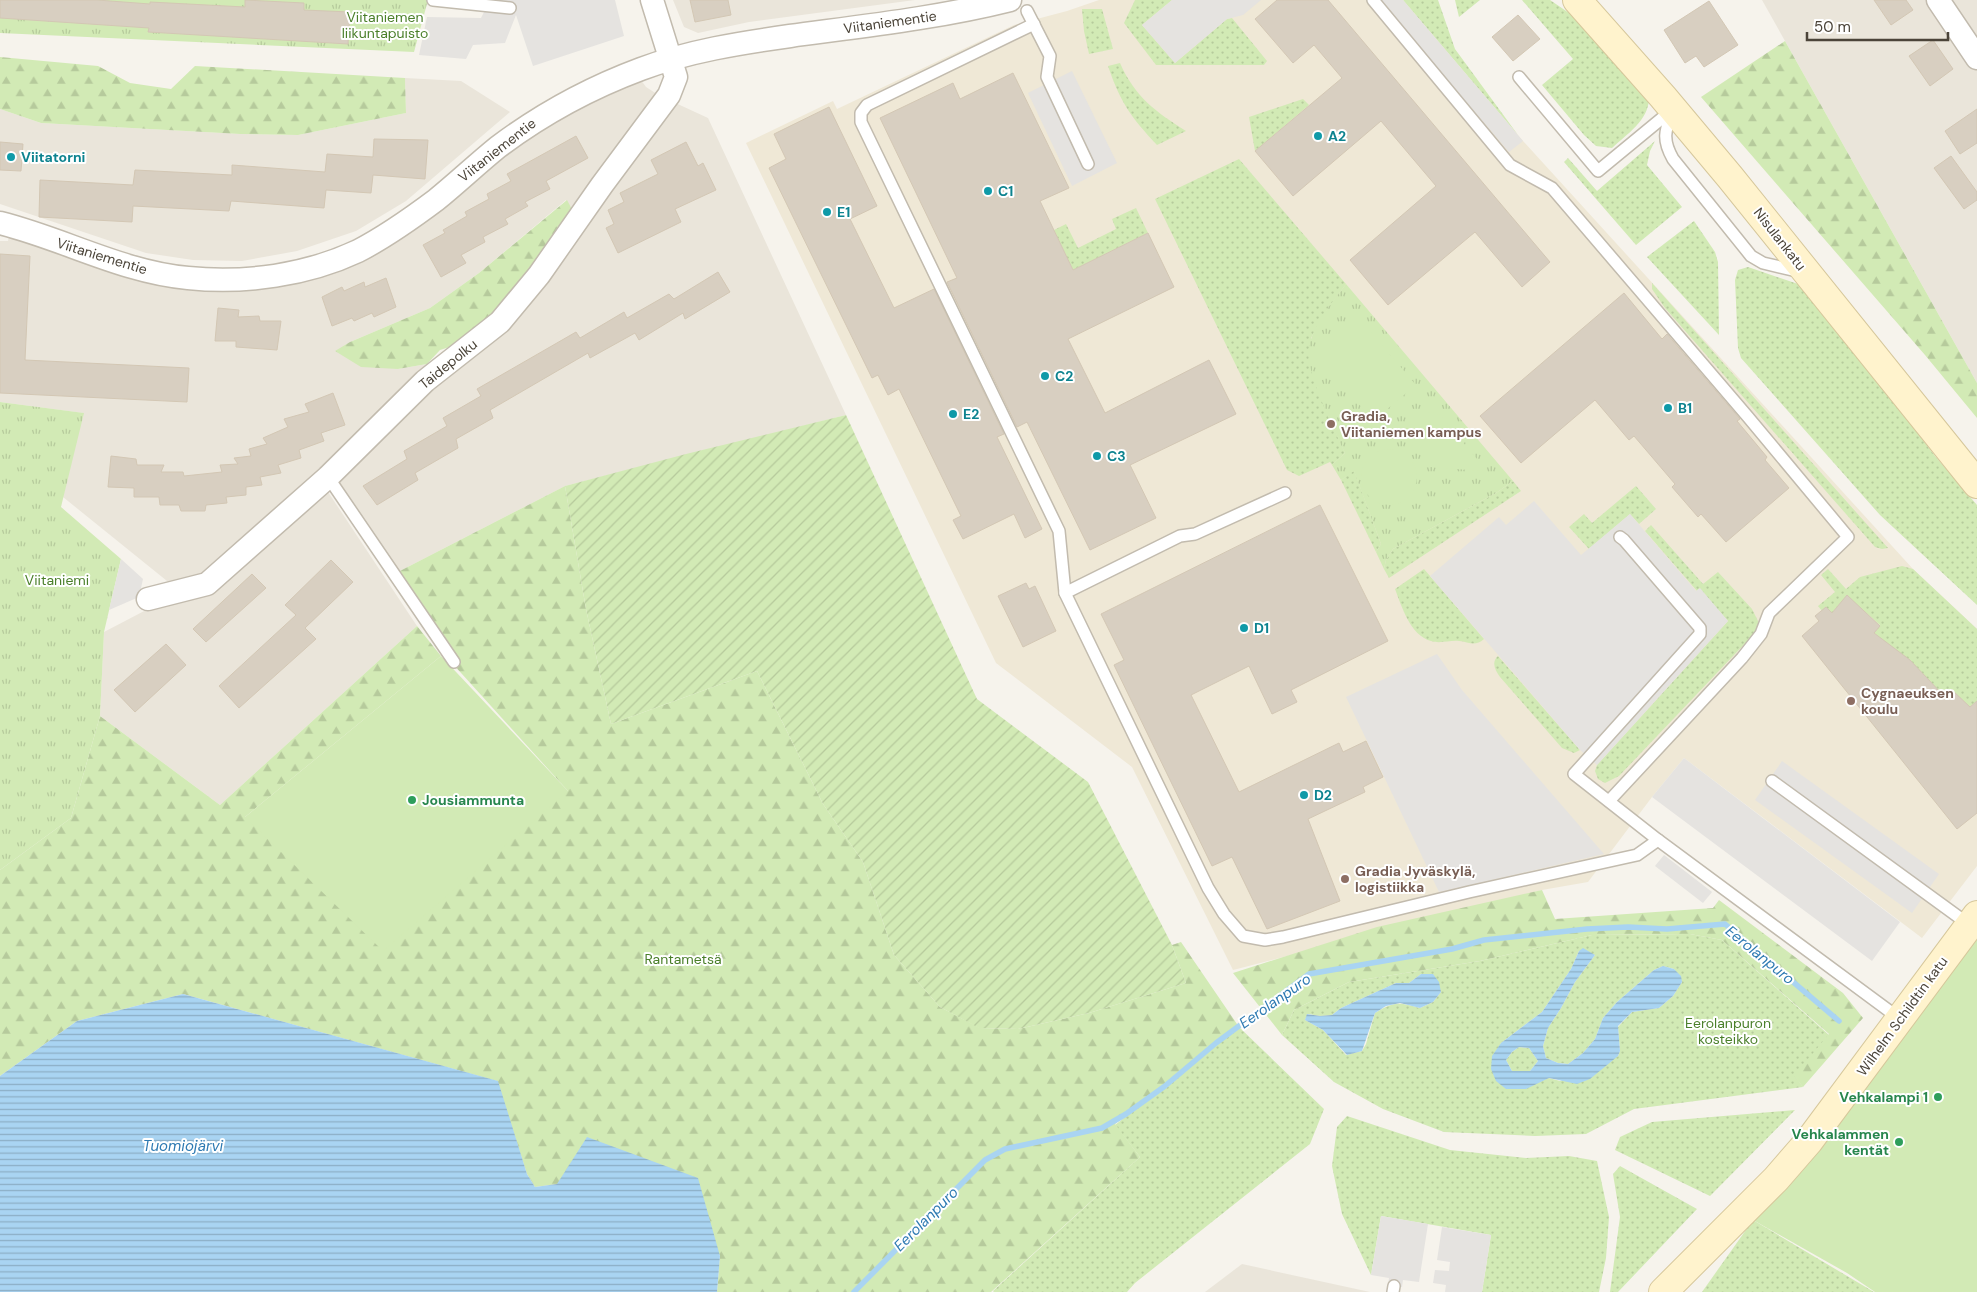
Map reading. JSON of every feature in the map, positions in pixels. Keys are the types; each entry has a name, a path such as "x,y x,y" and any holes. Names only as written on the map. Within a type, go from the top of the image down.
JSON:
{"main road":[{"name":"Nisulankatu","path":"1577,0 1673,109 1977,484"},
{"name":"Wilhelm Schildtin katu","path":"1663,1292 1776,1179 1809,1141 1900,1019 1975,923"}],"street":[{"name":"Taidepolku","path":"148,599 207,584 328,477 424,380 500,322 539,275 602,185 669,96 676,77 652,0"},
{"path":"1938,0 1977,58"},
{"name":"Viitaniementie","path":"0,223 134,268 188,278 244,279 300,272 358,251 393,230 435,200 498,147 540,118 578,96 642,69 740,43 1019,5"}],"lane":[{"path":"433,0 510,8"},
{"path":"1373,0 1510,165 1552,188 1848,536 1769,613 1761,634 1742,658 1609,801"},
{"path":"1019,5 1034,24 1050,56 1047,77 1088,164"},
{"path":"1034,24 868,105 860,113 861,122 1059,531 1065,593 1208,888 1224,914 1243,936 1265,940 1637,855 1658,840"},
{"path":"1519,77 1598,171 1673,109"},
{"path":"1673,109 1665,130 1666,147 1673,159 1751,256 1763,263 1808,274"},
{"path":"328,477 454,662"},
{"path":"1065,593 1180,536 1195,534 1285,493"},
{"path":"1620,537 1700,628 1700,634 1574,774 1658,840 1900,1019"},
{"path":"1772,781 1975,923"}],"shaded area":[{"path":"490,0 615,0 624,36 533,66 516,15 505,43 473,45 466,59 419,55 427,17 481,18"},
{"path":"673,0 915,0 749,22 698,33 684,27"},
{"name":"Gradia, Viitaniemen kampus","path":"1099,0 1403,0 1523,141 1913,569 1977,629 1977,866 1922,938 1684,758 1588,882 1542,890 1233,970 1132,767 996,663 746,143 833,101 837,109 1014,25 1067,11"},
{"path":"1172,0 1261,0 1243,15 1227,19 1175,63 1142,25"},
{"path":"1379,0 1403,0 1523,141 1509,152"},
{"path":"1762,0 1977,0 1977,383 1785,41"},
{"path":"1072,71 1117,163 1072,186 1028,93"},
{"path":"638,76 646,87 660,96 574,213 566,200 479,273 430,308 350,342 398,369 427,364 324,471 205,578 172,585 63,497 83,413 0,402 0,241 8,241 10,230 138,274 302,276 502,150"},
{"path":"405,78 461,81 510,112 406,201 356,231 297,251 242,261 193,260 146,253 0,204 0,109 41,123 240,134 298,135 406,113"},
{"path":"669,100 708,118 846,415 565,486 396,573 334,480 431,387 511,321"},
{"path":"326,489 417,626 220,805 100,716 104,632 148,609 209,592"},
{"path":"1534,501 1581,555 1630,514 1696,591 1700,588 1728,621 1597,765 1580,750 1430,576 1499,517 1506,525"},
{"path":"121,559 143,579 139,597 109,610"},
{"path":"1437,654 1462,690 1604,854 1439,892 1346,697"},
{"path":"1684,758 1900,922 1872,961 1652,797"},
{"path":"1782,761 1939,874 1912,913 1755,800"},
{"path":"1664,855 1712,892 1703,903 1655,866"},
{"path":"1381,1216 1428,1224 1419,1282 1403,1280 1402,1287 1388,1285 1389,1278 1371,1275"},
{"path":"1442,1227 1491,1235 1482,1292 1445,1292 1446,1285 1433,1283 1435,1270 1449,1271 1450,1262 1437,1260"},
{"path":"1242,1264 1370,1292 1205,1292"}],"green space":[{"name":"Viitaniemen liikuntapuisto","path":"0,0 428,0 414,52 0,33"},
{"path":"1135,0 1172,0 1142,25 1175,63 1227,19 1232,18 1267,61 1264,65 1156,65 1124,23"},
{"path":"1403,0 1438,0 1455,49 1518,135"},
{"path":"1455,0 1480,0 1459,17"},
{"path":"1522,0 1550,0 1575,17 1649,99 1648,107 1641,120 1612,148 1596,146 1584,135 1542,85 1573,59"},
{"path":"1082,9 1102,9 1113,49 1089,54"},
{"path":"1785,41 1977,383 1977,418 1925,355 1701,97"},
{"path":"0,57 98,66 130,83 171,89 195,66 405,78 406,113 298,135 240,134 41,123 0,109"},
{"path":"1120,63 1132,85 1147,103 1186,131 1157,145 1133,118 1117,90 1108,66"},
{"path":"1303,99 1309,105 1255,151 1249,117"},
{"path":"1655,141 1650,151 1647,165 1682,207 1636,245 1564,162 1568,158 1597,191"},
{"path":"1239,159 1346,284 1327,310 1311,338 1312,370 1328,415 1345,453 1332,465 1330,462 1299,476 1287,470 1155,199"},
{"path":"567,200 574,213 511,296 459,344 440,350 427,364 398,369 361,367 335,351 350,342 430,308 479,273"},
{"path":"1136,208 1148,233 1073,270 1054,230 1066,224 1078,248 1116,229 1112,219"},
{"path":"1694,221 1715,252 1718,262 1719,335 1647,257"},
{"path":"1748,267 1798,284 1867,366 1935,456 1977,505 1977,605 1880,515 1741,358 1738,348 1735,280 1738,270"},
{"path":"1652,283 1888,548 1875,547 1665,308 1652,289"},
{"path":"1346,284 1513,481 1496,493 1393,549 1386,560 1384,569 1376,552 1381,544 1354,471 1341,480 1332,465 1345,453 1321,400 1311,370 1309,357 1311,338 1315,330"},
{"path":"1361,320 1416,385 1373,421 1319,356"},
{"name":"Viitaniemi","path":"0,402 84,413 61,507 121,559 104,632 100,716 71,818 0,870"},
{"path":"1435,412 1442,417 1482,465 1482,471 1430,467 1408,440 1408,431 1428,413"},
{"path":"846,415 977,699 1088,782 1172,945 1186,983 1089,1013 1018,1029 979,1028 940,1007 894,955 863,862 823,804 757,671 611,724 586,609 565,486"},
{"path":"1383,449 1395,449 1405,453 1413,461 1417,477 1413,493 1405,501 1395,505 1383,505 1373,501 1365,493 1361,483 1361,471 1365,461 1373,453"},
{"path":"1354,470 1381,544 1376,552 1341,480"},
{"path":"1513,481 1521,491 1389,578 1384,569 1386,560 1393,549 1496,493"},
{"name":"Rantametsä","path":"565,486 586,609 611,724 757,671 823,804 863,862 894,955 940,1007 980,1028 1018,1029 1089,1013 1186,983 1172,945 1181,942 1239,1027 1115,1124 1140,1157 991,1292 717,1292 720,1255 557,1184 535,1187 527,1174 497,1081 183,994 77,1021 0,1076 0,870 71,818 100,716 220,805 417,626 441,656 245,817 568,791 452,663 396,573"},
{"path":"1636,486 1656,509 1639,524 1630,514 1589,549 1569,527 1584,514 1592,523"},
{"path":"1651,525 1703,584 1718,572 1752,609 1760,625 1754,634 1619,776 1605,783 1598,779 1595,771 1597,765 1728,621 1699,589 1697,591 1645,531"},
{"path":"1902,566 1913,569 1977,629 1977,701 1970,707 1951,689 1944,696 1914,666 1874,633 1880,625 1847,596 1832,613 1822,611 1818,606 1835,592 1821,575 1828,569 1846,589 1860,577"},
{"path":"1424,569 1484,639 1475,643 1456,641 1434,642 1424,638 1412,627 1395,589"},
{"name":"Jousiammunta","path":"441,656 568,791 383,951 245,817"},
{"path":"1498,656 1580,750 1574,753 1562,748 1500,677 1494,663"},
{"path":"1542,890 1555,919 1713,908 1719,900 1843,993 1863,1018 1803,1087 1794,1076 1829,1034 1722,940 1690,934 1592,935 1480,961 1349,982 1294,1010 1282,1035 1233,973 1377,927"},
{"name":"Vehkalammen kentät","path":"1977,933 1977,1292 1875,1292 1847,1273 1753,1220"},
{"name":"Eerolanpuron kosteikko","path":"1690,934 1722,940 1829,1035 1795,1076 1803,1087 1634,1109 1586,1134 1535,1136 1444,1132 1383,1109 1334,1082 1282,1035 1294,1010 1349,982 1480,961 1592,935","holes":["1579,951 1595,955 1575,982 1548,1028 1543,1046 1546,1058 1558,1063 1568,1064 1583,1053 1595,1039 1603,1018 1617,1002 1654,970 1663,966 1674,969 1682,982 1673,996 1659,1008 1632,1012 1618,1027 1620,1051 1618,1056 1560,1081 1549,1078 1543,1080 1491,1069 1501,1043 1542,1012 1571,969","1421,974 1441,992 1433,1002 1420,1008 1397,1004 1387,1006 1375,1013 1366,1044 1362,1051 1346,1055 1323,1030 1305,1020 1308,1014 1332,1015 1341,1008 1396,983 1409,983"]},
{"path":"1239,1027 1324,1109 1310,1144 1135,1283 1127,1292 994,1292 1140,1157 1115,1125"},
{"path":"1519,1047 1529,1048 1538,1061 1530,1071 1512,1071 1506,1060"},
{"path":"1795,1110 1710,1196 1615,1150 1620,1137 1652,1122"},
{"path":"1347,1116 1450,1150 1526,1158 1569,1156 1597,1161 1609,1217 1606,1258 1599,1292 1482,1292 1491,1235 1381,1216 1371,1275 1342,1214 1332,1166 1337,1127"},
{"path":"1620,1166 1697,1209 1618,1292 1610,1292 1620,1217 1613,1174"},
{"path":"1753,1220 1874,1292 1702,1292"}],"water":[{"path":"1583,948 1595,955 1575,982 1548,1028 1543,1046 1546,1058 1558,1063 1568,1064 1583,1053 1595,1039 1603,1018 1617,1002 1654,970 1663,966 1674,969 1681,976 1682,982 1673,996 1659,1008 1632,1012 1618,1026 1620,1051 1618,1056 1590,1079 1577,1084 1549,1078 1526,1089 1506,1089 1496,1081 1491,1069 1492,1056 1501,1043 1542,1012 1571,969 1579,951","holes":["1519,1047 1529,1048 1538,1061 1530,1071 1512,1071 1506,1060"]},
{"path":"1421,974 1433,974 1439,982 1441,992 1433,1002 1420,1008 1400,1003 1386,1006 1375,1013 1362,1051 1347,1055 1323,1030 1305,1020 1307,1014 1332,1015 1341,1008 1396,983 1409,983"},
{"name":"Tuomiojärvi","path":"183,994 498,1081 527,1174 535,1187 557,1184 587,1137 698,1178 720,1256 717,1292 0,1292 0,1076 77,1021"}],"building":[{"path":"0,0 97,0 245,7 245,0 304,3 304,10 350,12 348,44 148,32 149,28 0,18"},
{"path":"690,0 728,0 731,15 695,22"},
{"path":"1277,0 1328,0 1550,262 1522,287 1475,232 1388,305 1350,260 1436,186 1381,121 1293,196 1255,151 1342,78 1314,45 1293,63 1255,19"},
{"path":"1874,0 1906,0 1913,10 1891,25"},
{"path":"1709,1 1738,45 1704,67 1696,56 1685,63 1664,30"},
{"path":"1518,15 1540,39 1513,61 1492,37"},
{"path":"1933,40 1953,69 1930,86 1909,56"},
{"path":"1013,73 1069,188 1040,201 1073,270 1148,233 1174,287 1068,339 1105,413 1209,360 1236,414 1130,465 1156,518 1090,550 1027,422 1017,427 947,282 957,278 880,118 953,83 960,99"},
{"path":"829,107 877,206 850,219 894,308 934,289 1004,434 997,437 1042,529 1025,538 1014,514 963,539 953,520 961,516 899,389 888,395 878,375 872,378 769,168 786,159 774,134"},
{"path":"1977,109 1977,143 1960,154 1945,131"},
{"path":"576,136 588,158 546,181 550,189 525,202 528,206 505,219 508,224 483,237 485,242 461,255 466,263 441,277 423,245 445,233 443,230 467,216 465,212 489,199 487,194 511,181 507,174"},
{"path":"374,139 428,140 425,179 373,175 371,193 326,190 324,208 231,201 229,211 133,206 132,222 39,217 40,180 133,185 135,170 232,175 232,165 325,172 327,154 373,157"},
{"name":"Viitatorni","path":"0,142 23,144 21,171 0,170"},
{"path":"686,142 698,166 703,163 716,190 675,209 681,222 618,253 606,228 614,224 608,210 624,202 620,193 658,174 651,160"},
{"path":"1951,156 1977,192 1977,200 1964,209 1934,168"},
{"path":"0,254 30,256 25,360 189,368 187,402 0,393"},
{"path":"718,272 730,292 685,319 683,313 639,340 635,333 590,358 588,353 490,410 493,418 456,439 458,448 415,473 418,480 377,505 363,486 407,459 404,451 447,426 443,418 481,396 477,389 576,332 580,338 624,312 627,318 669,294 674,299"},
{"path":"386,278 396,307 374,317 372,313 354,321 352,318 332,326 322,297 342,287 344,291 364,282 365,287"},
{"name":"B1","path":"1624,293 1662,339 1667,334 1740,419 1737,421 1767,457 1765,460 1789,488 1726,542 1701,514 1698,517 1672,487 1675,484 1634,436 1629,440 1595,400 1521,463 1480,416"},
{"path":"218,308 239,310 238,317 259,316 260,321 281,321 277,350 236,347 236,341 215,341"},
{"path":"333,393 345,425 321,433 324,441 299,450 301,458 278,465 281,473 260,477 262,485 246,487 246,495 226,497 227,503 206,505 205,511 181,511 179,505 160,505 159,497 134,497 134,488 108,487 111,456 136,459 137,465 164,465 161,472 183,472 184,476 222,472 220,465 238,464 234,458 251,456 249,449 267,444 263,438 288,427 284,419 309,412 305,404"},
{"name":"D1","path":"1320,505 1388,641 1291,690 1297,702 1272,714 1249,666 1191,695 1239,792 1339,743 1343,752 1366,741 1383,777 1363,787 1365,792 1308,819 1340,901 1267,929 1232,857 1212,866 1114,665 1124,660 1101,614"},
{"path":"331,560 353,582 305,628 316,639 239,708 219,686 296,615 285,605"},
{"path":"252,574 266,588 206,642 193,629"},
{"path":"1026,583 1029,589 1035,586 1056,631 1023,647 998,596"},
{"path":"1847,595 1880,626 1874,633 1910,660 1944,696 1951,689 1970,707 1977,701 1977,813 1957,829 1802,636 1819,621 1815,616 1826,607 1832,613"},
{"path":"166,644 186,665 135,712 114,690"}],"waterway":[{"name":"Eerolanpuro","path":"854,1292 985,1160 1005,1149 1102,1128 1126,1114 1165,1086 1216,1043 1309,974 1452,949 1484,940 1587,929 1628,927 1667,929 1725,924 1839,1021"}],"place":[{"name":"A2","path":"1318,136"},
{"name":"Viitatorni","path":"11,157"},
{"name":"C1","path":"988,191"},
{"name":"E1","path":"827,212"},
{"name":"C2","path":"1045,376"},
{"name":"B1","path":"1668,408"},
{"name":"E2","path":"953,414"},
{"name":"Gradia, Viitaniemen kampus","path":"1331,424"},
{"name":"C3","path":"1097,456"},
{"name":"D1","path":"1244,628"},
{"name":"Cygnaeuksen koulu","path":"1851,701"},
{"name":"D2","path":"1304,795"},
{"name":"Jousiammunta","path":"412,800"},
{"name":"Gradia Jyväskylä, logistiikka","path":"1345,879"},
{"name":"Vehkalampi 1","path":"1938,1097"},
{"name":"Vehkalammen kentät","path":"1899,1142"}]}
